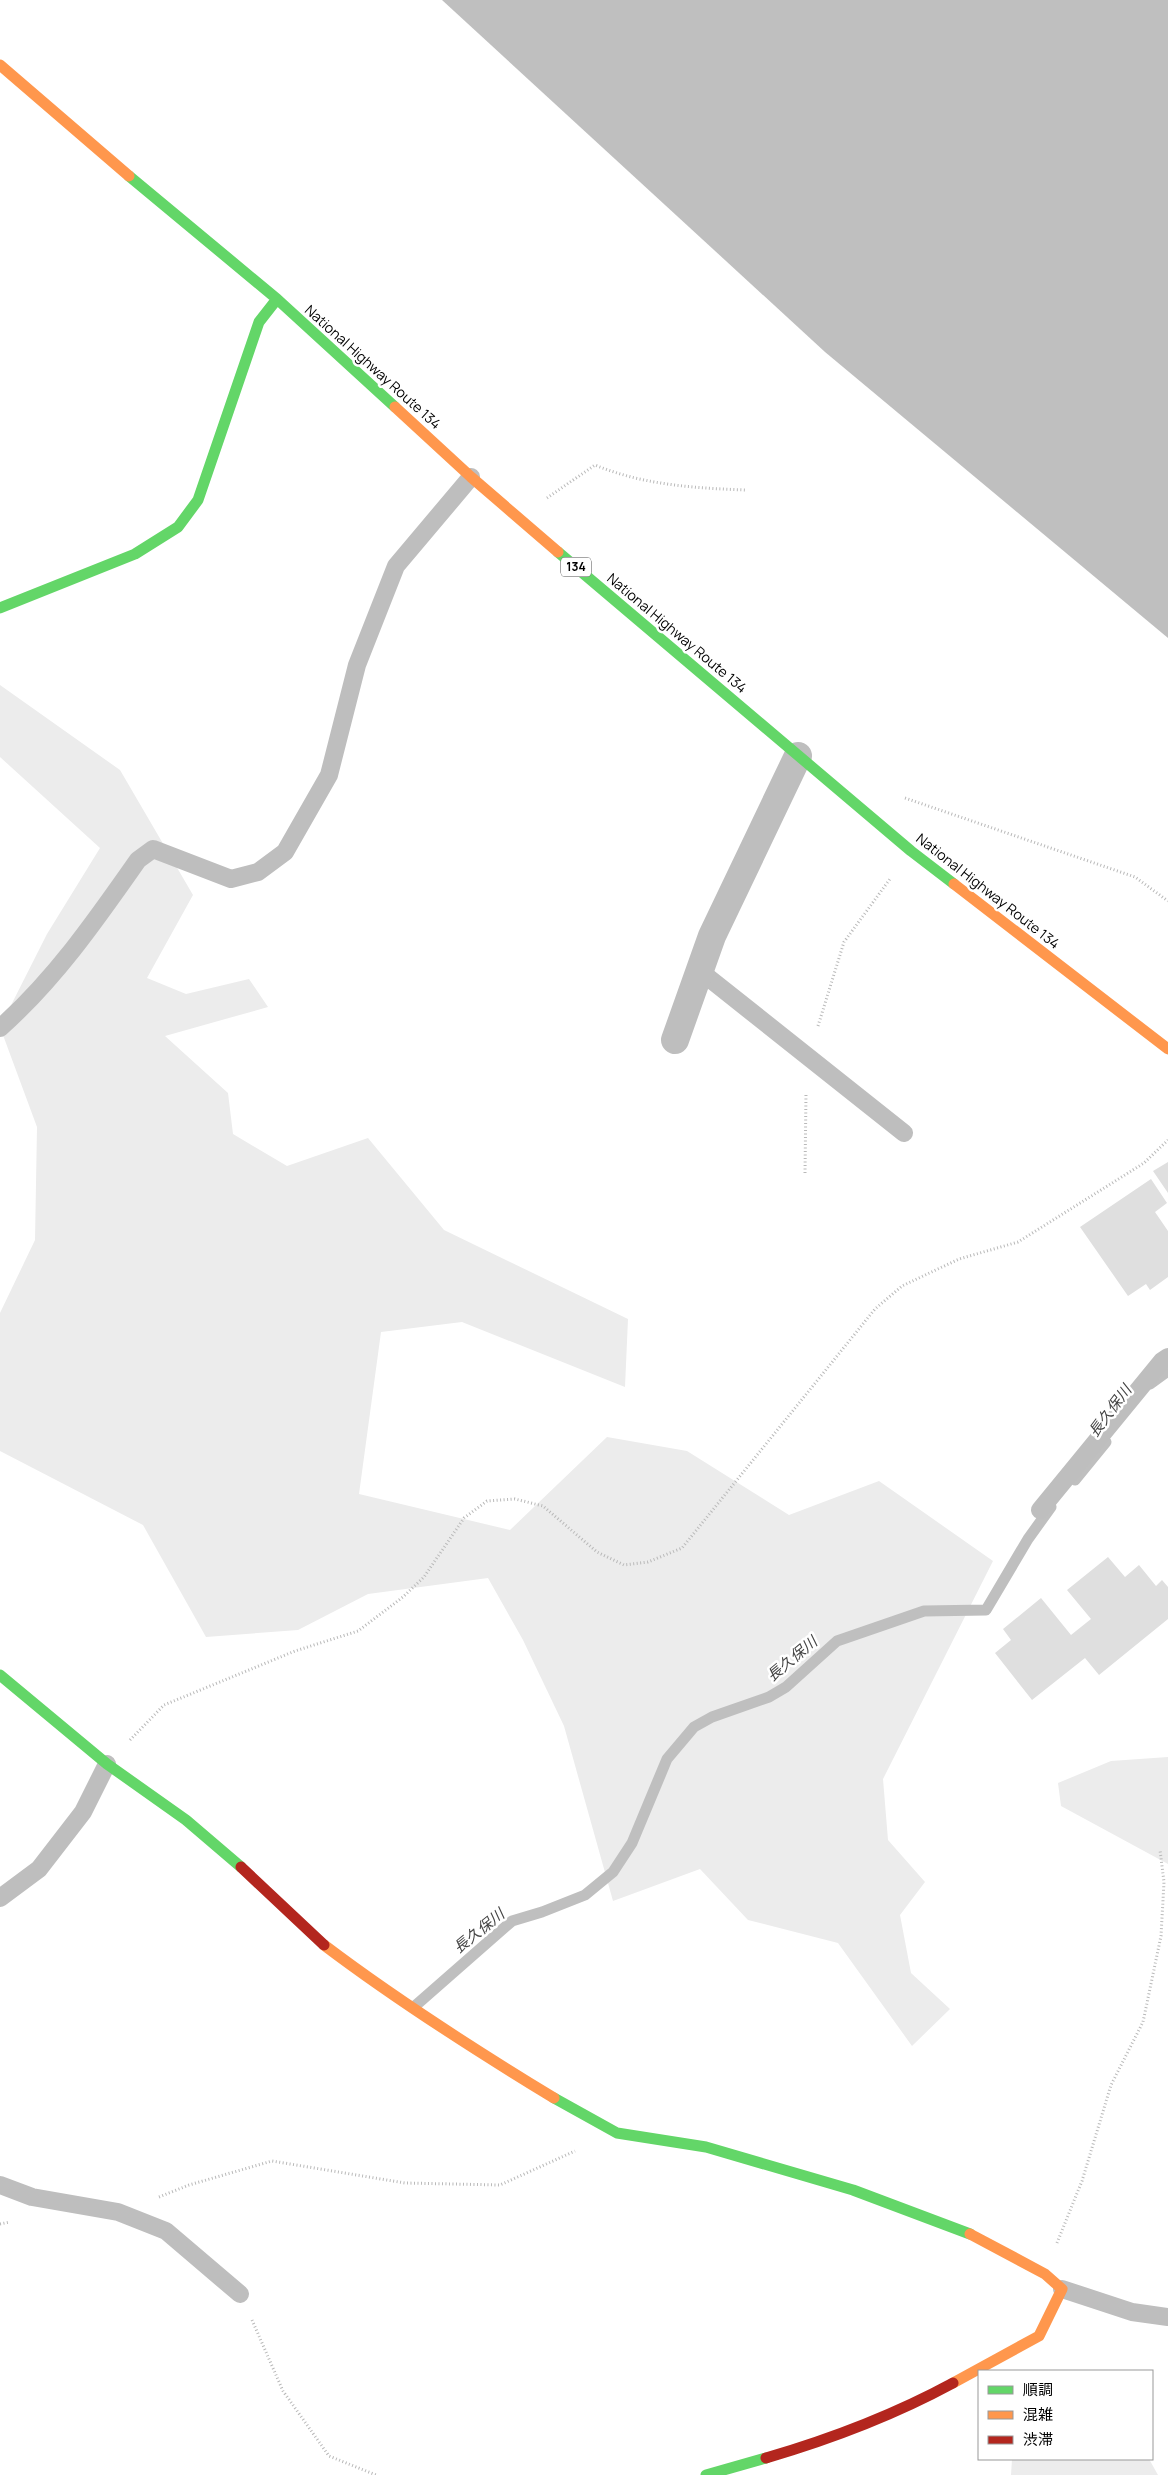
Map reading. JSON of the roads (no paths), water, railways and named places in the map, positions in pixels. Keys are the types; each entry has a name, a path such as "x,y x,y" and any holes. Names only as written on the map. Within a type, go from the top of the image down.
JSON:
{"main road":[{"name":"National Highway Route 134","path":"0,65 110,161 277,299 471,477 798,756 911,851 1168,1049"},
{"path":"0,608 135,554 178,527 198,500 259,322 277,299"},
{"path":"0,1675 107,1764 186,1820 247,1872 312,1936 383,1990 558,2101 617,2133 706,2147 853,2190 972,2235 1045,2274 1062,2289 1039,2336 918,2402 822,2442 706,2475"}],"street":[{"path":"675,1040 712,936 798,756"}],"lane":[{"path":"0,1028 29,1002 71,954 138,860 152,849 230,879 258,872 285,852 329,775 357,665 396,566 471,477"},
{"path":"700,971 904,1133"},
{"path":"1040,1510 1162,1360 1168,1357"},
{"path":"0,1898 39,1869 83,1812 107,1764"},
{"path":"0,2185 32,2198 118,2212 166,2231 240,2294"},
{"path":"1062,2289 1132,2312 1168,2317"}],"waterway":[{"name":"長久保川","path":"1150,1384 1168,1371"},
{"name":"長久保川","path":"1075,1480 1106,1442"},
{"name":"長久保川","path":"415,2006 512,1921 542,1912 585,1895 613,1872 632,1843 667,1759 694,1727 712,1717 769,1697 786,1687 837,1641 924,1611 986,1610 1028,1539 1051,1507"}]}
